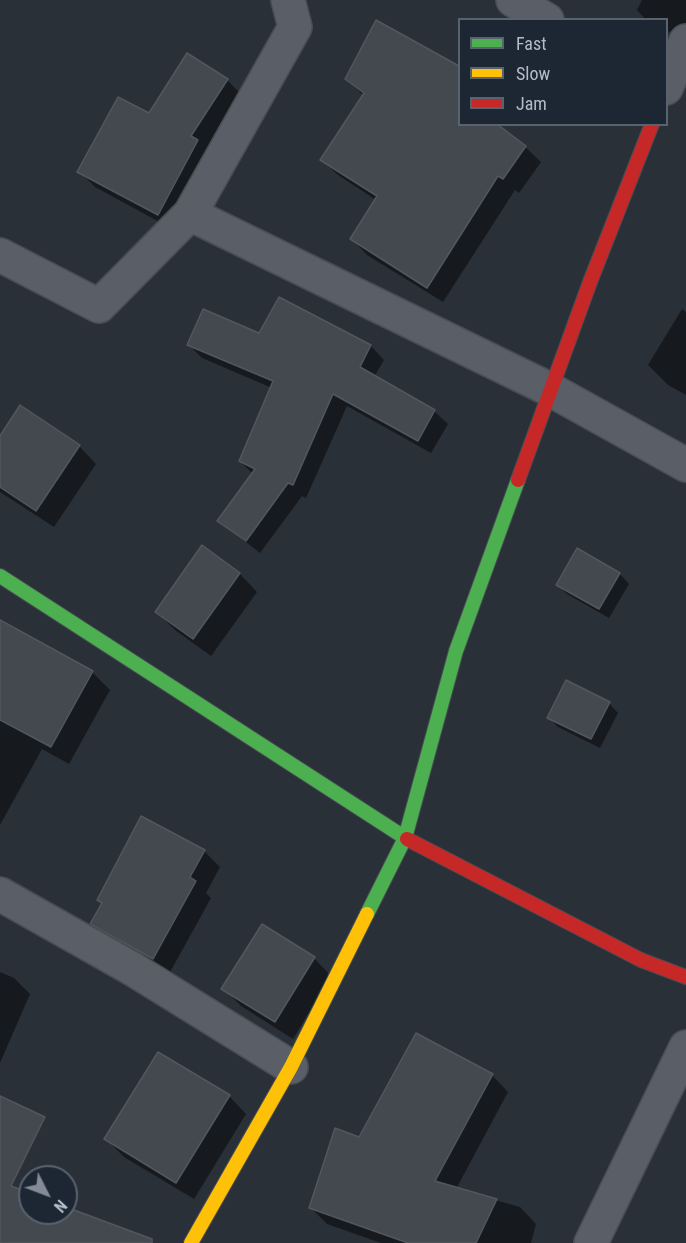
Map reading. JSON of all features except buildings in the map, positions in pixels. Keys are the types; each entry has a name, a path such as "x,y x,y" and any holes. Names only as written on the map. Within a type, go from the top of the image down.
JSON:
{"street":[{"path":"0,255 99,306 190,214 295,27 288,0"},
{"path":"513,0 544,18"},
{"path":"668,83 686,41"},
{"path":"668,89 686,97"},
{"path":"191,1243 291,1067 405,838 456,651 551,390 651,126"},
{"path":"190,214 551,390 686,465"},
{"path":"0,576 405,838 641,960 686,977"},
{"path":"0,894 131,969 291,1067"},
{"path":"591,1243 686,1047"}],"traffic: fast":[{"path":"367,914 405,838 456,651 518,480"},
{"path":"0,576 407,839"}],"traffic: slow":[{"path":"191,1243 291,1067 367,914"}],"traffic: jam":[{"path":"518,480 590,282 651,126"},
{"path":"407,839 641,960 686,977"}]}
